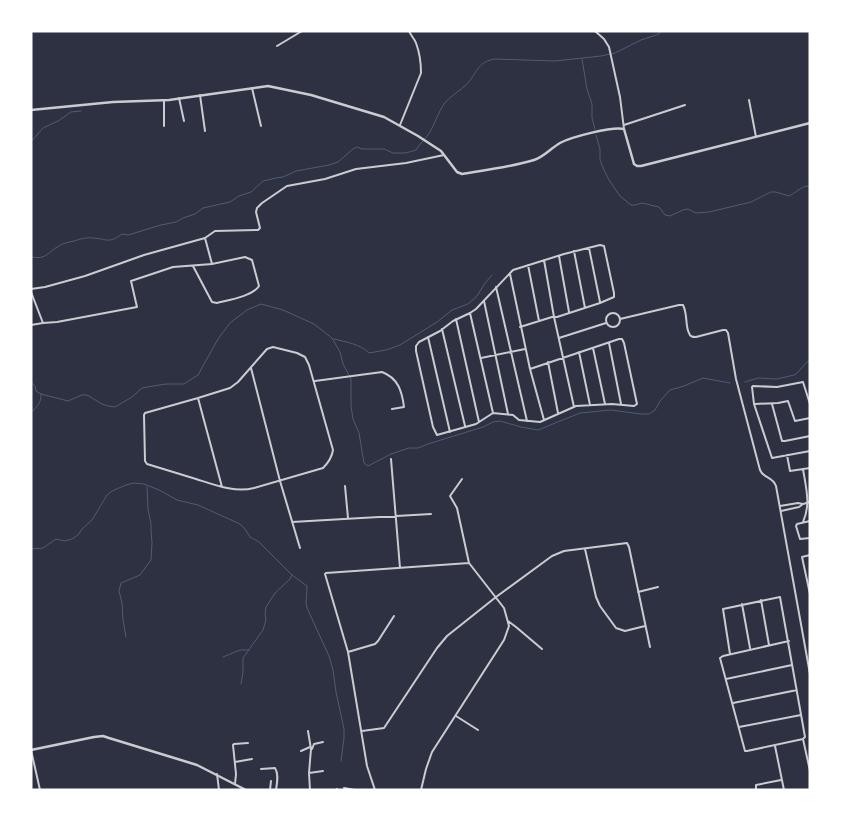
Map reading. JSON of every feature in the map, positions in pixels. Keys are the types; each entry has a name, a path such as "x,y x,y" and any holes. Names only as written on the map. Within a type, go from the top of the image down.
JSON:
{"street":[{"path":"277,46 302,31"},
{"path":"400,125 421,73 416,41 409,31"},
{"path":"595,31 604,39 610,51 620,97 624,129 634,164 637,166 810,124"},
{"path":"31,110 113,102 164,100 268,86 311,95 384,117 429,143 444,155 457,172 462,174 536,159 568,139 612,129 624,129"},
{"path":"252,88 261,126"},
{"path":"200,95 205,131"},
{"path":"179,98 184,121"},
{"path":"164,100 164,126"},
{"path":"749,100 756,137"},
{"path":"624,125 685,105"},
{"path":"43,324 31,290 85,276 144,255 205,238 215,231 258,230 260,228 256,212 257,208 287,186 325,179 356,169 406,163 444,155"},
{"path":"205,238 212,264"},
{"path":"520,327 570,313 614,297 604,246 600,245 574,251 514,270 470,313 456,319 419,342 416,346 433,427 436,434 439,435 479,422 493,413 514,416 519,420 527,422 540,422 574,407 606,404 634,406 637,404 622,339 530,369"},
{"path":"589,248 600,303"},
{"path":"574,251 585,308"},
{"path":"558,256 570,313"},
{"path":"31,325 137,307 131,281 173,268 212,264 245,257 252,260 260,286 252,293 218,303 212,302 193,266"},
{"path":"544,260 554,317 574,407"},
{"path":"528,265 539,321"},
{"path":"510,273 525,349 544,420"},
{"path":"496,287 527,422"},
{"path":"484,301 508,415"},
{"path":"620,319 683,305 689,333 692,336 696,337 723,330 726,330 728,333 737,385 760,470 775,483 810,674"},
{"path":"470,313 493,413"},
{"path":"606,323 607,316 611,313 616,314 620,319"},
{"path":"456,319 479,422"},
{"path":"606,323 614,328 619,324 620,319"},
{"path":"559,338 606,323"},
{"path":"442,329 465,427"},
{"path":"428,337 450,432"},
{"path":"608,343 621,405"},
{"path":"274,347 305,357 314,381 333,450 328,463 323,468 247,490 239,490 222,487 147,464 145,461 145,413 230,388 251,368 267,349 274,347"},
{"path":"593,348 606,404"},
{"path":"480,358 525,349"},
{"path":"579,352 590,405"},
{"path":"548,362 558,413"},
{"path":"251,368 280,481 300,548"},
{"path":"314,381 382,372 389,375 402,391 404,407 392,409"},
{"path":"810,404 804,384 801,381 777,387 752,386 754,404 771,456 774,458 810,451"},
{"path":"198,398 222,487"},
{"path":"754,404 772,404 788,401 795,421 810,418"},
{"path":"772,404 782,441 785,442 810,436"},
{"path":"787,456 790,471 810,468"},
{"path":"391,459 400,568"},
{"path":"803,469 809,502 803,522"},
{"path":"421,790 432,752 504,640 508,626 504,608 469,563 457,508 450,496 462,479"},
{"path":"806,486 810,485"},
{"path":"345,486 348,519"},
{"path":"780,511 799,507 809,502"},
{"path":"780,506 803,504"},
{"path":"292,522 431,514"},
{"path":"810,521 797,524 796,526 799,538 810,538"},
{"path":"362,731 384,728 447,636 552,556 564,551 627,543 650,647"},
{"path":"584,548 596,597 600,606 616,628 625,631 645,626"},
{"path":"810,555 802,556 810,592"},
{"path":"375,790 367,766 348,652 325,574 469,563"},
{"path":"806,574 810,573"},
{"path":"638,592 658,587"},
{"path":"730,654 722,610 724,608 780,597 810,771"},
{"path":"761,600 769,646"},
{"path":"742,604 750,650"},
{"path":"348,652 375,644 394,616"},
{"path":"508,621 542,649"},
{"path":"789,641 720,658 738,728 746,751 803,738"},
{"path":"726,679 792,665"},
{"path":"732,703 797,690"},
{"path":"738,728 801,715"},
{"path":"456,716 478,730"},
{"path":"308,731 311,748 310,790"},
{"path":"40,790 31,750 103,736 197,765 246,790"},
{"path":"301,751 311,748 314,744 324,742"},
{"path":"235,784 236,774 233,745 248,743"},
{"path":"775,745 784,790"},
{"path":"235,762 252,759"},
{"path":"261,769 276,768 276,790"},
{"path":"309,773 323,771"},
{"path":"217,774 219,790"},
{"path":"756,790 757,785 782,779"},
{"path":"270,790 271,782"},
{"path":"344,788 355,790"}],"waterway":[{"path":"31,257 37,258 47,255 62,244 81,239 111,240 122,234 128,235 176,222 195,214 203,208 230,202 239,196 251,192 263,181 283,177 296,171 338,162 357,147 362,149 384,149 393,153 406,153 416,150 430,132 444,104 467,84 481,65 489,60 555,61 601,56 615,53 662,31"},
{"path":"582,59 587,89 592,104 592,118 595,129"},
{"path":"31,142 43,128 71,112 81,111"},
{"path":"596,135 600,149 600,160 609,180 620,196 631,205 642,203 659,207 665,215 670,216 688,209 696,213 709,212 751,202 771,192 789,196 800,189 807,186 810,187"},
{"path":"334,339 357,345 369,353 400,345 437,322 452,310 468,304 477,296 492,275"},
{"path":"31,382 35,386 36,391 41,394 68,401 82,395 87,395 102,404 115,407 132,397 142,388 166,384 184,384 198,375 218,339 230,323 247,310 261,304 283,310 314,324 332,338 351,379 353,419 359,433 364,463 368,466 391,454 409,448 418,448 493,422 500,421 538,430 580,413 611,410 649,414 655,410 670,390 703,378 730,383"},
{"path":"745,382 758,378 777,379 794,375 810,359"},
{"path":"31,412 39,404 41,394"},
{"path":"31,549 43,548 56,539 65,541 72,539 92,520 107,495 112,491 134,483 144,484 177,500 198,505 240,524 250,537 259,542 292,575 307,586 307,608 329,656 333,670 344,729 341,761"},
{"path":"126,637 119,591 121,583 140,575 151,560 151,524 147,487"},
{"path":"241,684 243,658 263,630 266,620 266,607 275,593 292,575"},
{"path":"223,657 240,650 249,650"}]}
